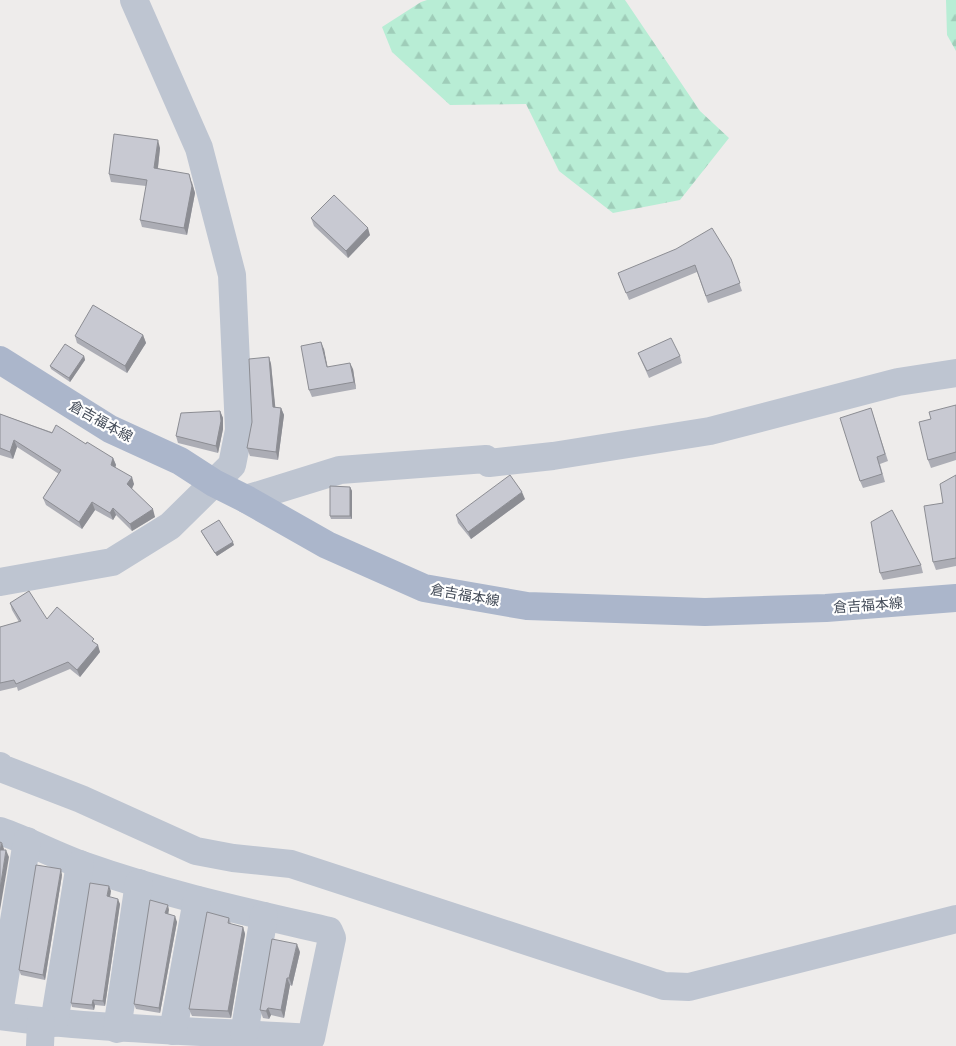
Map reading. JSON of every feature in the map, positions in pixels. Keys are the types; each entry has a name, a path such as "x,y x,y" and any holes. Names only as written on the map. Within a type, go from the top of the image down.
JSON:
{"main road":[{"name":"倉吉福本線","path":"0,360 110,429 180,461 214,483 326,544 424,588 527,606 705,612 826,608 956,598"}],"street":[{"path":"0,582 112,562 170,526 232,465 239,430 232,275 199,148 134,0"},
{"path":"246,499 340,470 486,459 489,463 553,456 710,431 898,382 956,373"},
{"path":"0,766 196,851 233,858 290,864 664,986 689,987 956,920"},
{"path":"0,831 27,840 80,864 197,900 328,930 332,938 311,1038 117,1029 45,1030 0,1016"},
{"path":"0,1007 27,840"},
{"path":"45,1030 80,864"},
{"path":"117,1029 140,883"},
{"path":"173,1031 197,900"},
{"path":"244,1034 264,916"}],"green space":[{"path":"427,0 625,0 700,111 729,138 680,200 613,213 559,171 526,104 450,105 392,52 382,27"},
{"path":"946,0 956,0 956,51 947,35"}],"building":[{"path":"114,134 158,140 154,168 189,174 192,186 184,228 140,220 147,180 109,174"},
{"path":"334,195 368,228 346,251 311,218"},
{"path":"712,228 731,259 740,283 706,296 695,265 626,293 618,273 676,249"},
{"path":"93,305 143,335 125,366 75,336"},
{"path":"671,338 680,356 647,371 638,353"},
{"path":"321,342 327,367 350,363 354,382 309,390 301,346"},
{"path":"65,344 84,356 69,378 50,366"},
{"path":"269,357 273,407 281,408 276,452 247,448 252,422 249,359"},
{"path":"956,405 956,452 928,460 919,422 931,419 929,412"},
{"path":"871,408 885,454 877,457 882,474 860,481 840,418"},
{"path":"220,411 221,421 216,446 176,436 181,413"},
{"path":"0,414 52,433 56,425 113,458 111,465 132,477 127,484 153,509 130,524 113,508 110,513 92,502 79,522 43,498 61,470 14,440 10,452 0,448"},
{"path":"510,475 522,492 468,532 456,515"},
{"path":"956,475 956,558 933,562 924,506 943,503 940,484"},
{"path":"330,486 350,487 350,516 330,516"},
{"path":"892,510 921,565 880,573 871,522"},
{"path":"219,520 233,542 215,553 201,531"},
{"path":"29,591 47,619 57,607 94,639 92,641 98,645 77,670 68,662 16,684 14,680 0,683 0,627 21,621 10,603"},
{"path":"0,850 6,850 0,889"},
{"path":"36,865 61,869 43,975 19,970"},
{"path":"90,883 109,886 107,896 118,899 103,1001 93,1000 92,1005 71,1003"},
{"path":"150,900 168,905 165,913 175,916 159,1008 134,1004"},
{"path":"207,912 229,918 228,923 243,927 228,1011 189,1009"},
{"path":"272,939 297,944 289,978 287,978 281,1010 268,1008 266,1011 260,1010"}]}
